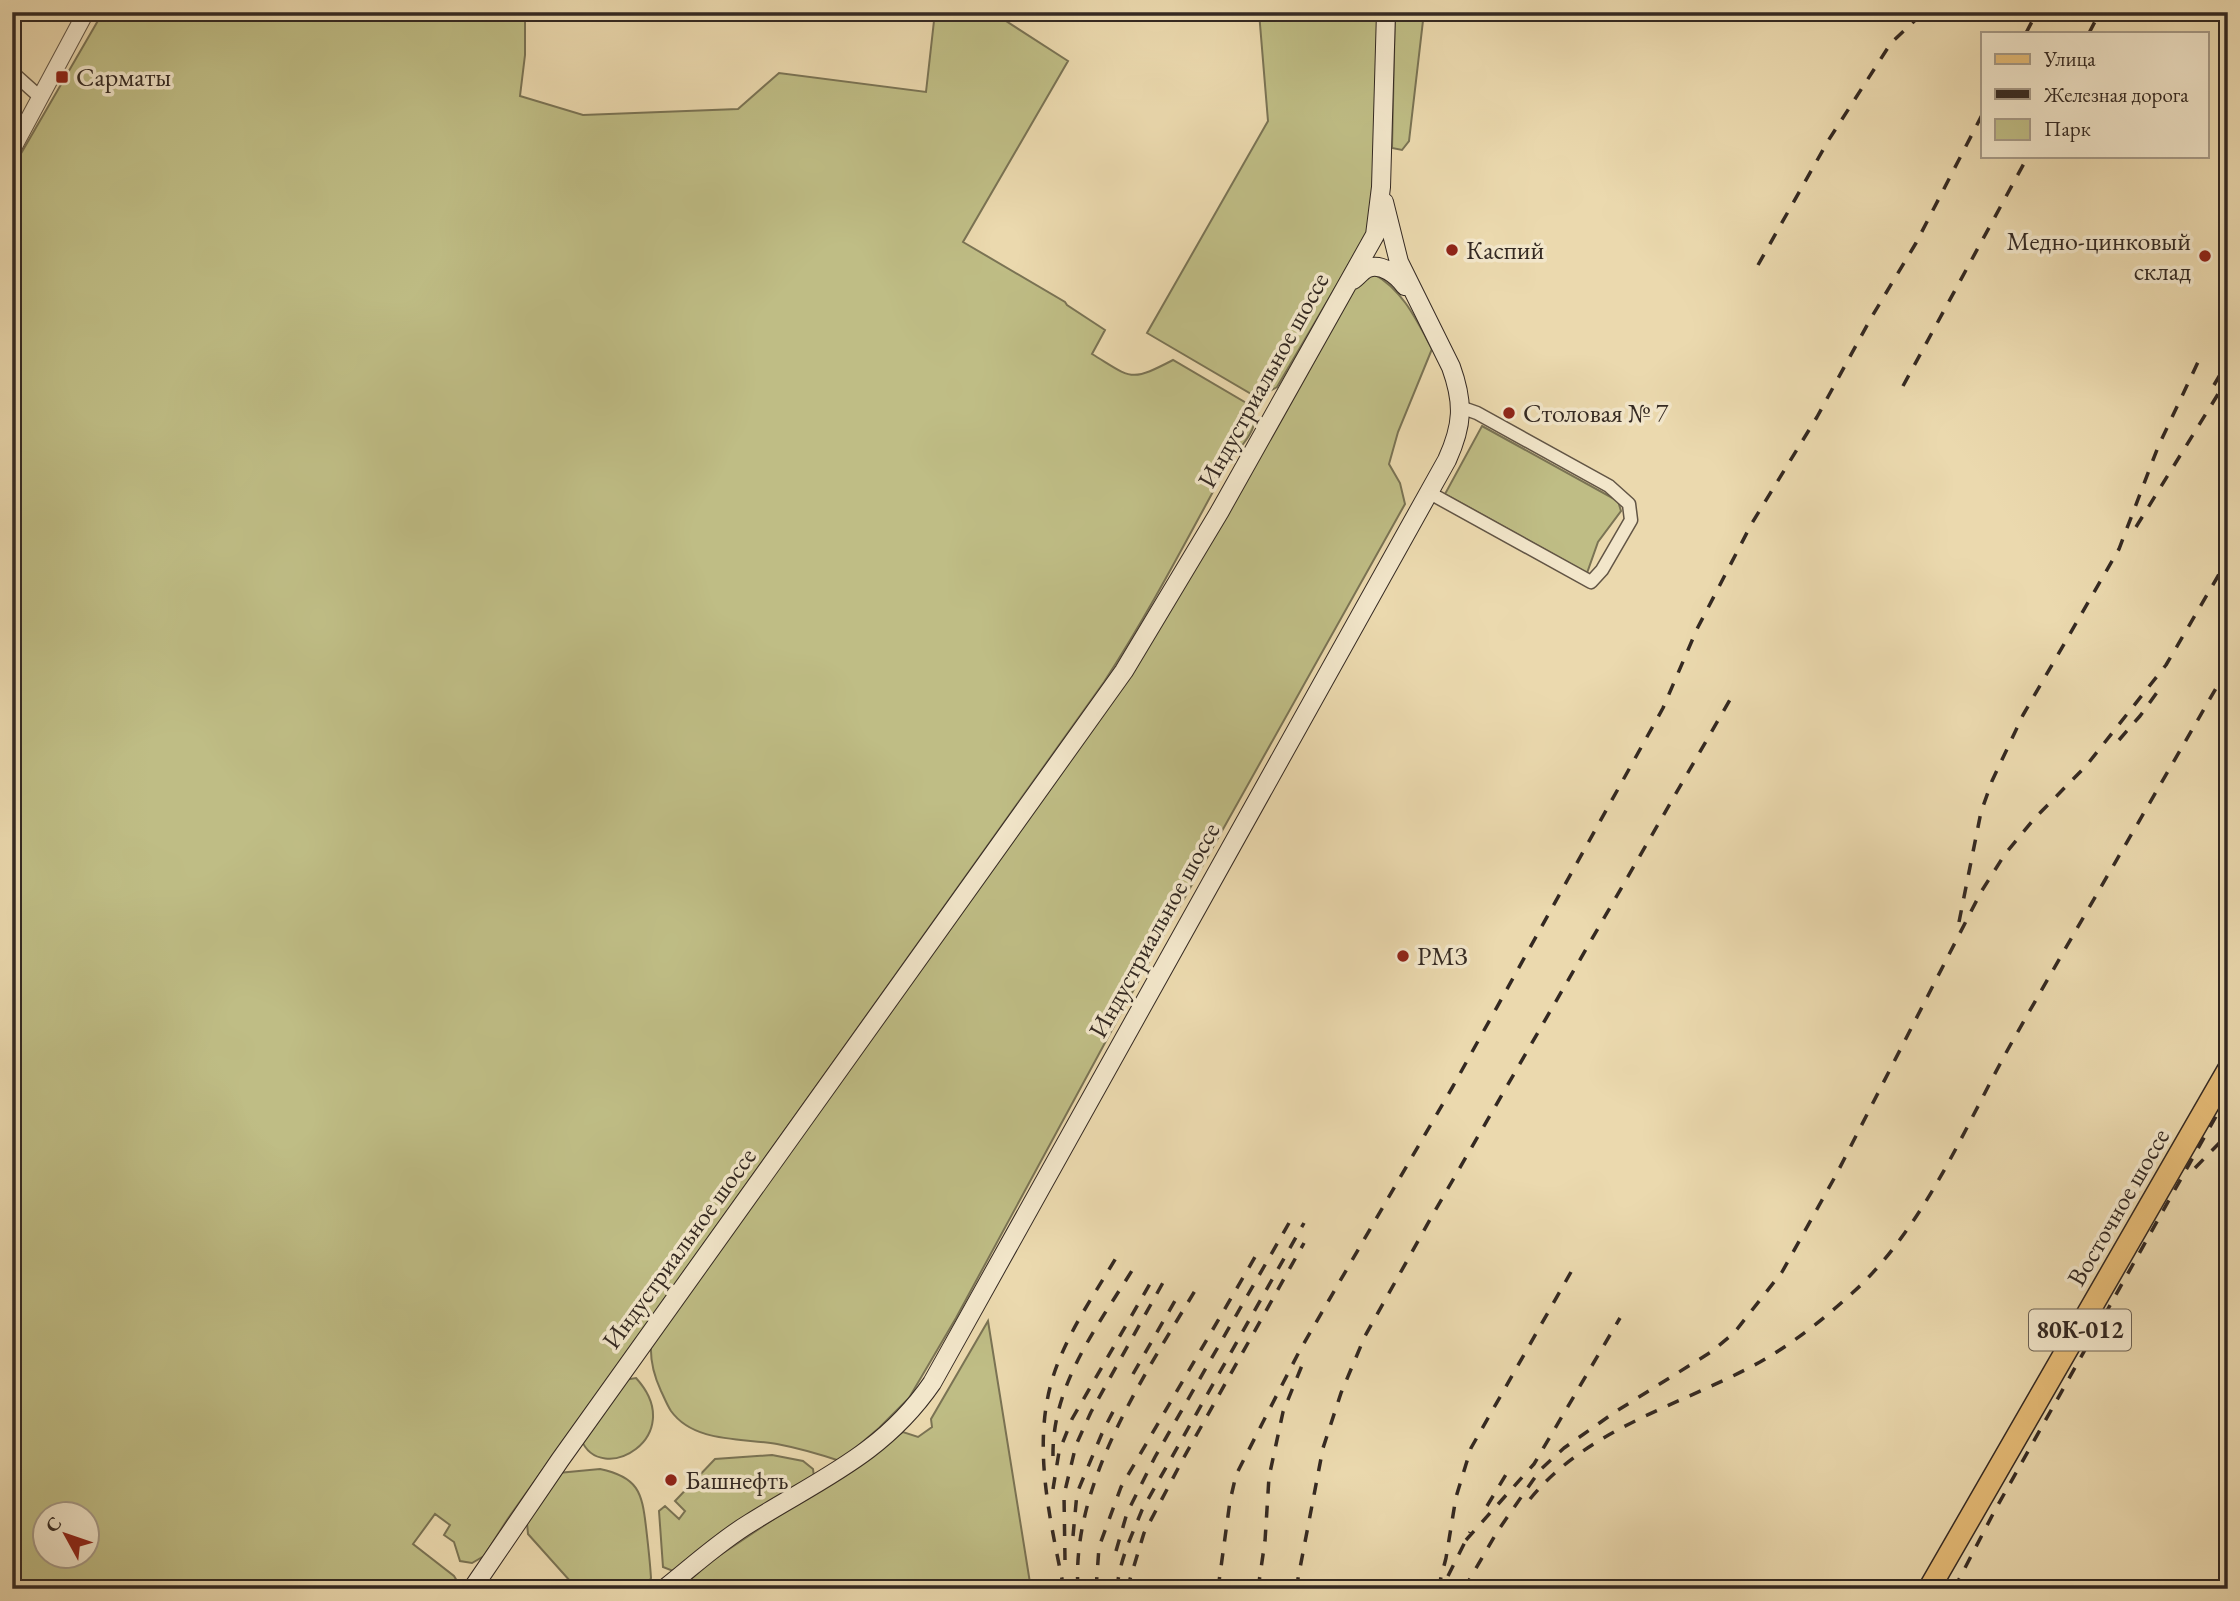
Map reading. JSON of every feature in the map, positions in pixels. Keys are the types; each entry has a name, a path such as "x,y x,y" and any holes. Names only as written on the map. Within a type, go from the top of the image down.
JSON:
{"main road":[{"name":"Индустриальное шоссе","path":"472,1589 568,1448 1124,671 1220,511 1376,235 1381,187 1386,12"},
{"name":"Индустриальное шоссе","path":"664,1589 748,1524 839,1472 882,1440 918,1404 1457,439 1460,407 1457,384 1399,262 1381,187"},
{"path":"1345,286 1368,268 1379,267 1390,271 1401,280 1422,308"},
{"name":"Восточное шоссе","path":"1929,1589 2228,1070"}],"street":[{"path":"12,150 86,12"},
{"path":"12,72 41,98"},
{"path":"1428,492 1591,582 1602,570 1631,520 1629,504 1609,486 1477,413 1460,407"}],"green space":[{"path":"103,12 525,12 525,55 520,96 583,115 738,109 779,73 926,92 935,12 992,12 1068,61 963,242 1065,302 1105,330 1092,354 1115,368 1124,373 1139,375 1173,360 1248,404 1255,415 1249,436 1227,466 1152,603 1104,682 484,1556 472,1563 460,1561 454,1542 444,1535 450,1525 435,1514 413,1544 454,1576 459,1589 12,1589 12,169"},
{"path":"1259,12 1379,12 1374,208 1369,230 1277,387 1261,396 1253,395 1147,333 1268,121"},
{"path":"1395,12 1424,12 1409,141 1402,150 1392,148"},
{"path":"1374,274 1401,297 1432,349 1398,432 1389,464 1400,483 1405,504 1152,956 956,1318 909,1398 840,1461 785,1446 720,1437 692,1429 671,1411 667,1404 654,1373 651,1343 1125,680 1350,288"},
{"path":"1482,426 1618,501 1621,511 1598,542 1587,573 1445,494"},
{"path":"988,1321 1031,1589 675,1589 677,1584 903,1432 918,1437 932,1427 931,1419"},
{"path":"636,1378 650,1400 653,1419 647,1436 636,1449 621,1457 605,1458 591,1453 581,1439 624,1380"},
{"path":"772,1455 803,1461 813,1469 814,1477 673,1571 663,1567 659,1511 665,1506 679,1519 685,1511 675,1501 715,1459"},
{"path":"600,1469 623,1477 640,1495 651,1572 646,1589 565,1589 571,1582 528,1534 527,1523 558,1473"}],"railway":[{"path":"1758,265 1828,141 1891,43 1924,12"},
{"path":"2027,32 2037,12"},
{"path":"2090,32 2100,12"},
{"path":"1218,1589 1236,1475 1300,1350 1452,1088 1663,708 1697,629 1752,523 1817,417 1916,243 1981,117"},
{"path":"1903,386 2027,158"},
{"path":"1959,922 1981,812 1992,781 2023,715 2119,549 2158,447 2199,360"},
{"path":"2214,385 2228,361"},
{"path":"2136,527 2228,378"},
{"path":"1464,1589 1497,1532 1540,1470 1564,1448 1615,1412 1711,1352 1734,1333 1782,1272 1836,1175 1981,892 2005,854 2034,819 2086,766 2166,665 2228,559"},
{"path":"1530,1499 1554,1474 1608,1435 1760,1362 1787,1345 1849,1296 1885,1258 1927,1200 2012,1042 2219,683"},
{"path":"2119,740 2158,691"},
{"path":"1296,1589 1323,1448 1341,1393 1365,1336 1731,698"},
{"path":"1954,1589 1994,1512 2228,1095"},
{"path":"2195,1168 2228,1134"},
{"path":"1116,1551 1127,1513 1155,1457 1289,1223"},
{"path":"1117,1589 1123,1558 1142,1510 1304,1223"},
{"path":"1127,1589 1144,1533 1304,1243"},
{"path":"1064,1589 1044,1473 1045,1415 1050,1386 1066,1344 1120,1251"},
{"path":"1096,1589 1099,1547 1121,1487 1255,1257"},
{"path":"1053,1456 1055,1430 1068,1381 1092,1335 1133,1269"},
{"path":"1438,1589 1456,1497 1471,1448 1571,1272"},
{"path":"1053,1489 1059,1452 1072,1419 1155,1275"},
{"path":"1065,1560 1064,1495 1076,1445 1091,1412 1165,1279"},
{"path":"1078,1589 1079,1550 1086,1510 1099,1471 1134,1394 1196,1289"},
{"path":"1133,1374 1180,1292"},
{"path":"1466,1540 1534,1464 1620,1318"},
{"path":"1258,1589 1265,1541 1269,1477 1283,1412 1305,1358"},
{"path":"1073,1536 1077,1493 1118,1402"},
{"path":"1487,1506 1510,1468"},
{"path":"1448,1576 1470,1532"}],"place":[{"name":"Сарматы","path":"62,77"},
{"name":"Каспий","path":"1452,250"},
{"name":"Медно-цинковый склад","path":"2205,256"},
{"name":"Столовая № 7","path":"1509,413"},
{"name":"РМЗ","path":"1403,956"},
{"name":"Башнефть","path":"671,1480"}]}
